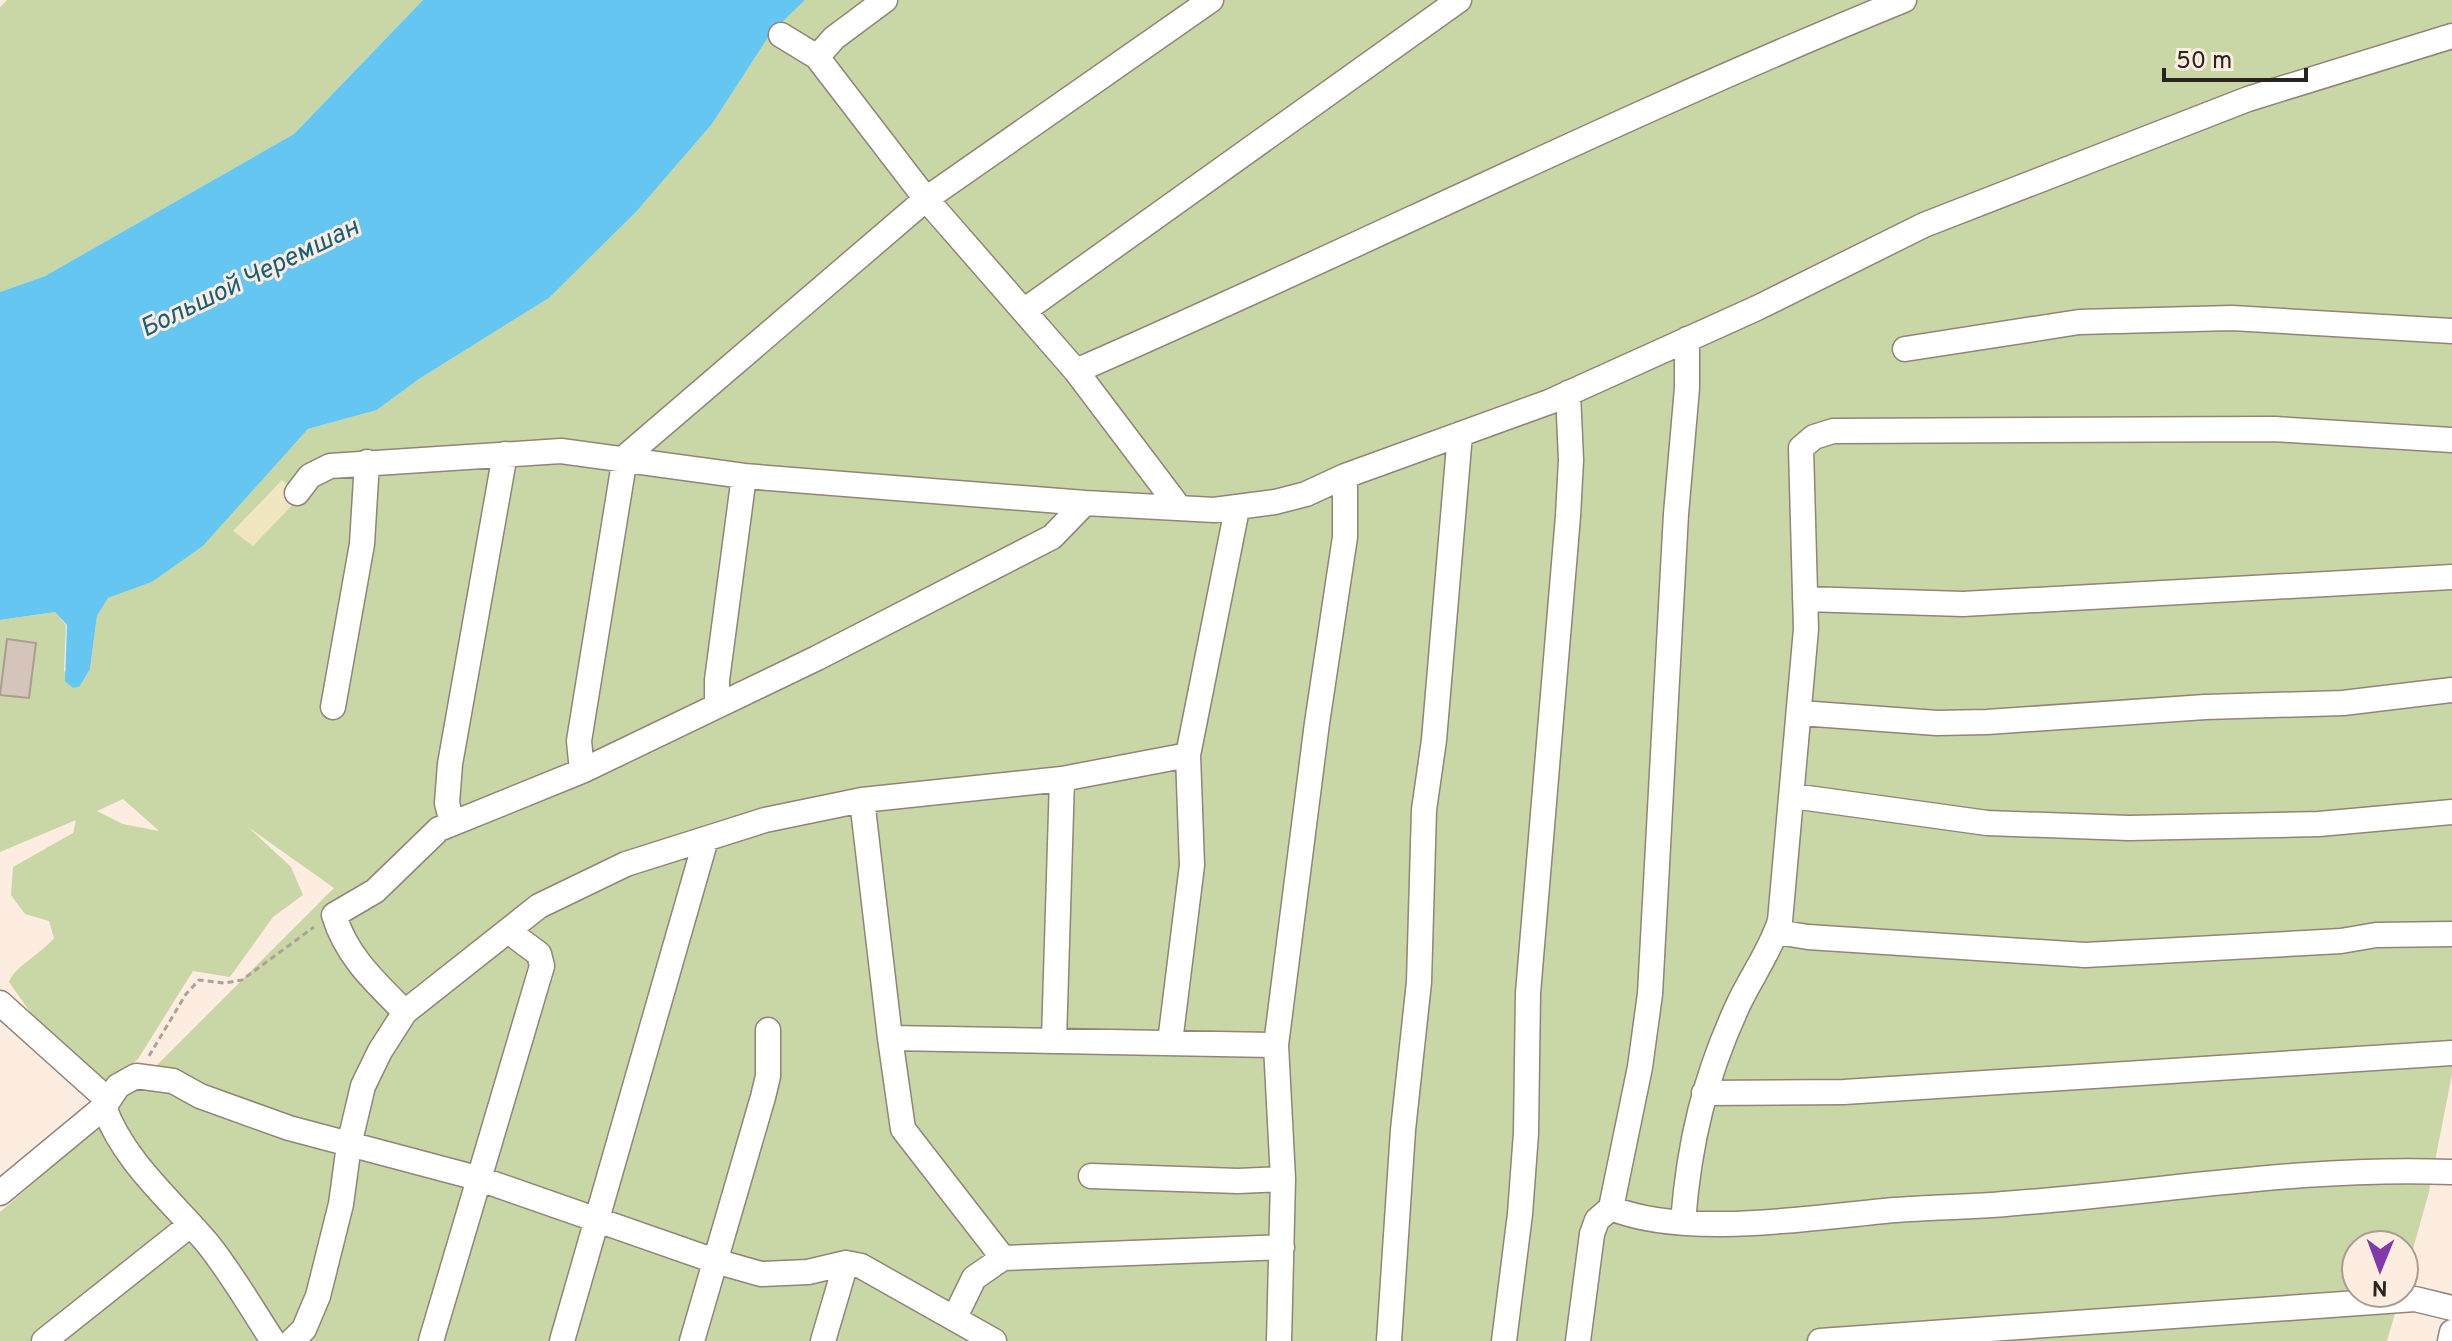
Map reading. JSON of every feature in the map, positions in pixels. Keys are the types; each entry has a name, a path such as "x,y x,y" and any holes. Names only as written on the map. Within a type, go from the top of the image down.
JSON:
{"street":[{"path":"817,57 834,38 885,0"},
{"path":"582,771 579,741 625,457 926,199 1211,0"},
{"path":"1025,310 1459,0"},
{"path":"1076,371 1310,268 1735,69 1904,0"},
{"path":"781,35 817,57 926,199 1076,371 1178,506"},
{"path":"297,493 310,476 330,466 561,451 625,457 744,476 1085,503 1237,509 1306,494 1345,476 1568,393 1757,308 1924,225 2248,99 2452,36"},
{"path":"1905,349 2079,322 2232,318 2452,331"},
{"path":"1578,1341 1592,1234 1597,1220 1611,1208 1640,1067 1650,994 1676,514 1687,388 1687,339"},
{"path":"1504,1341 1526,1133 1528,993 1569,488 1568,393"},
{"path":"1683,1222 1687,1166 1704,1093 1740,1001 1777,932 1800,713 1805,599 1801,448 1814,437 1833,431 2274,429 2452,440"},
{"path":"1389,1341 1403,1130 1419,982 1424,810 1436,724 1460,434"},
{"path":"452,823 447,803 450,764 505,454"},
{"path":"333,707 362,544 367,462"},
{"path":"717,704 717,680 744,476"},
{"path":"1279,1341 1283,1179 1276,1045 1317,723 1345,537 1345,476"},
{"path":"405,1012 356,961 339,934 334,915 375,891 430,836 452,823 582,771 1001,565 1052,537 1085,503"},
{"path":"1170,1042 1192,865 1188,755 1237,509"},
{"path":"1805,599 1963,604 2452,577"},
{"path":"1800,713 1937,723 1987,722 2205,707 2343,703 2452,690"},
{"path":"292,1341 304,1329 318,1296 341,1204 349,1145 363,1086 380,1051 405,1012 539,906 626,864 765,820 862,800 1062,779 1188,755"},
{"path":"1054,1040 1062,779"},
{"path":"1793,796 1987,823 2129,828 2319,824 2452,812"},
{"path":"862,800 903,1129 1003,1258"},
{"path":"562,1341 706,839"},
{"path":"431,1341 542,966 539,954 508,931"},
{"path":"1777,932 2085,955 2341,941 2376,935 2452,934"},
{"path":"1,996 106,1103 117,1137 208,1245 265,1338"},
{"path":"692,1341 763,1097 768,1076 768,1030"},
{"path":"890,1038 1276,1045"},
{"path":"1704,1093 1860,1092 2452,1053"},
{"path":"0,1193 106,1103 118,1086 136,1076 173,1081 215,1102 289,1128 477,1178 715,1261 761,1274 808,1272 846,1263 861,1266 962,1328 994,1341"},
{"path":"1611,1208 1630,1215 1683,1222 1761,1222 2016,1203 2371,1169 2452,1172"},
{"path":"1091,1176 1238,1181 1283,1179"},
{"path":"44,1341 190,1225"},
{"path":"962,1328 974,1278 1003,1258 1282,1247"},
{"path":"823,1341 846,1263"},
{"path":"1820,1341 2415,1299 2452,1308"},
{"path":"2450,1341 2452,1332"}],"path":[{"path":"136,1076 186,994 199,980 224,983 242,980 289,943 334,915"}],"green space":[{"path":"7,0 423,0 294,134 45,276 0,292 0,7"},
{"path":"805,0 2452,0 2452,1074 2419,1229 2340,1229 2340,1309 2396,1309 2387,1341 0,1341 0,1212 72,1150 334,888 248,827 291,867 303,895 273,917 230,977 193,971 138,1059 105,1086 40,1026 9,982 16,971 54,938 49,921 25,914 11,895 13,867 73,833 76,820 0,852 0,620 55,612 66,625 64,671 80,686 90,669 97,616 108,598 152,582 203,546 308,429 377,410 419,379 549,298 636,212 712,124 771,33","holes":["123,799 158,831 123,824 97,811"]}],"sand":[{"path":"282,480 301,496 253,546 233,531"}],"water":[{"name":"Большой Черемшан","path":"423,0 805,0 771,33 712,124 636,212 549,298 419,379 377,410 308,429 203,546 152,582 108,598 97,616 90,669 80,686 73,688 65,681 67,625 55,612 0,620 0,292 45,276 294,134"}],"building":[{"path":"7,639 36,643 29,698 0,695"}]}
